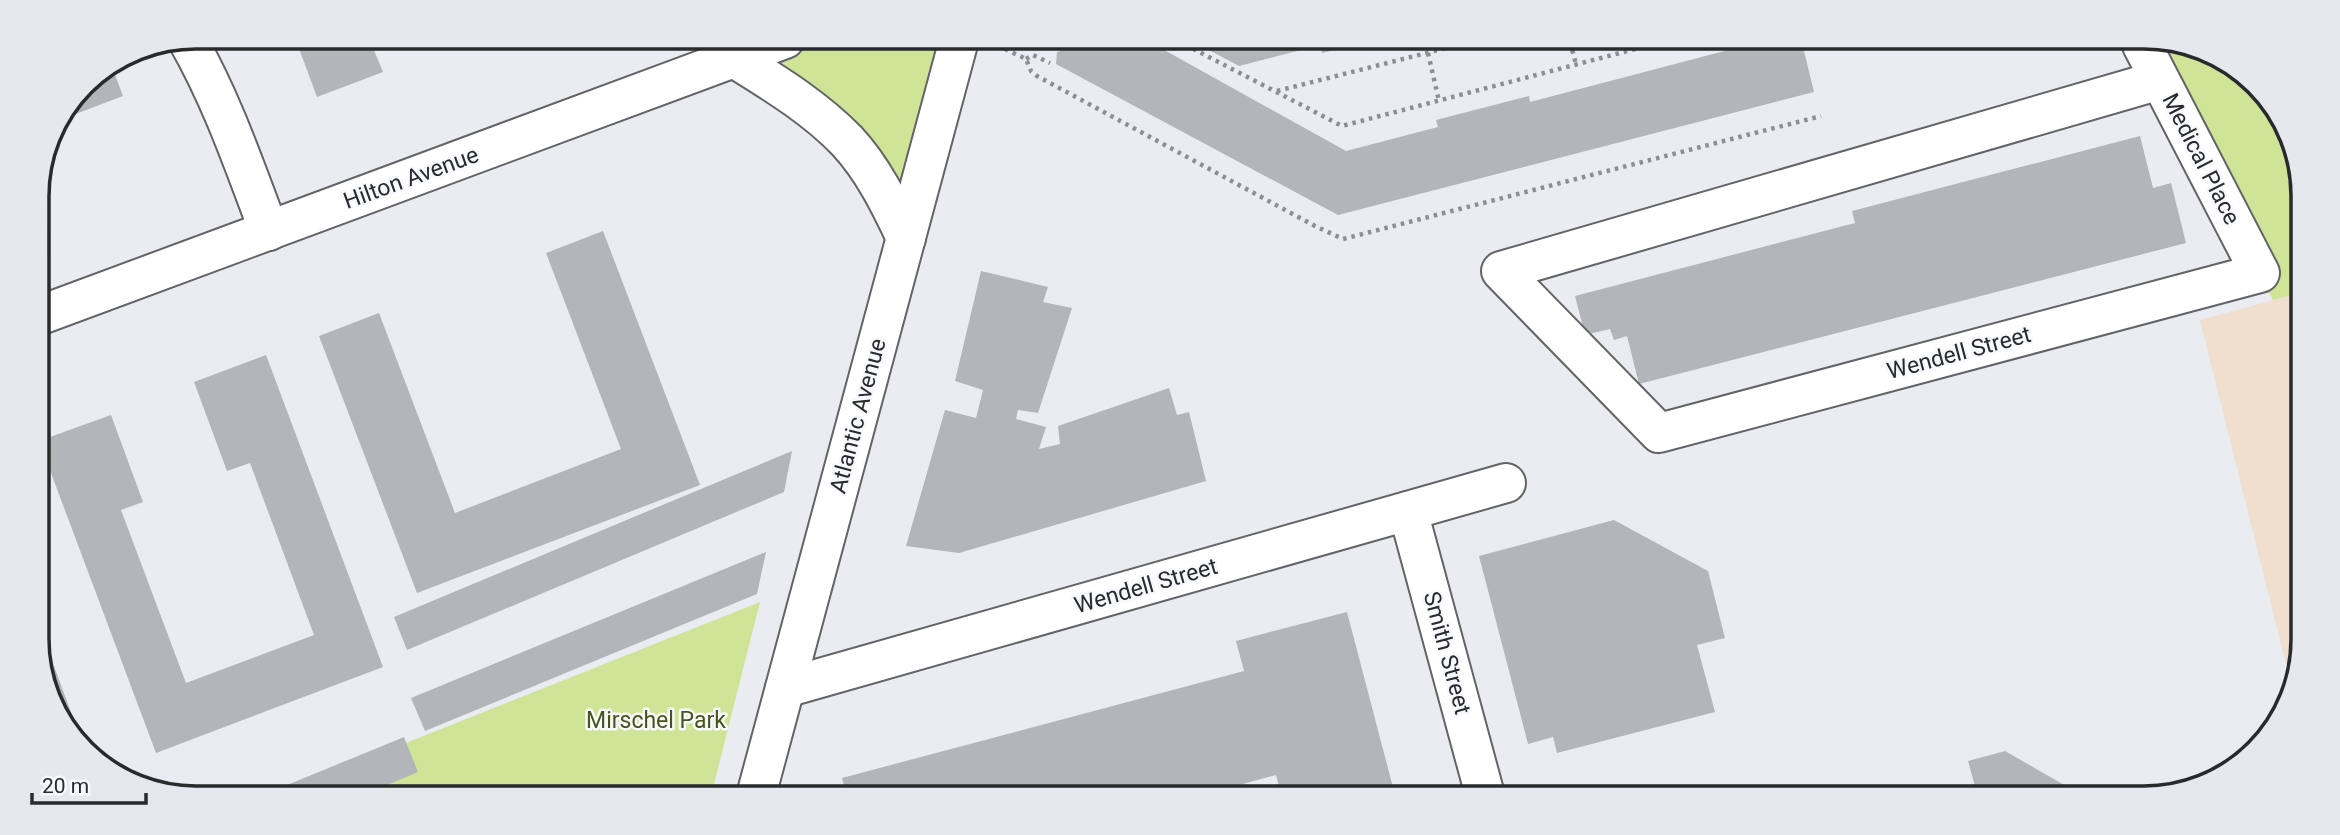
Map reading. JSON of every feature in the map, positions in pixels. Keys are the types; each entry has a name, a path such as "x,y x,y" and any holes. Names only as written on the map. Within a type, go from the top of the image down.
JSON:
{"street":[{"path":"193,49 227,118 269,231"},
{"name":"Hilton Avenue","path":"49,312 758,49"},
{"name":"Atlantic Avenue","path":"759,786 957,49"},
{"name":"Medical Place","path":"2144,49 2260,273"},
{"path":"734,58 802,102 848,142 866,165 889,203 906,238"},
{"name":"Wendell Street","path":"2160,80 1501,271 1658,433 2260,273"},
{"name":"Wendell Street","path":"785,688 1506,483"},
{"name":"Smith Street","path":"1408,511 1483,786"}],"path":[{"path":"1005,49 1026,59 1031,71 1037,76 1343,239 1821,117"},
{"path":"1193,49 1342,126 1635,49"},
{"path":"1276,92 1443,49"},
{"path":"1572,49 1576,64"},
{"path":"1428,53 1439,101"},
{"path":"1026,59 1033,55 1050,62"}],"shaded area":[{"path":"2291,295 2291,639 2287,670 2200,320"}],"green space":[{"path":"794,49 939,49 899,197 767,58"},
{"path":"2141,49 2182,54 2209,64 2241,86 2254,99 2276,131 2283,149 2291,187 2291,295 2273,300"},
{"name":"Mirschel Park","path":"760,602 714,786 298,786"}],"building":[{"path":"373,49 383,72 317,97 300,51"},
{"path":"1067,49 1162,49 1346,151 1438,127 1436,120 1529,96 1530,102 1732,49 1803,49 1814,92 1338,215 1056,64 1057,52"},
{"path":"1207,49 1305,49 1239,66"},
{"path":"1321,49 1339,49 1322,53"},
{"path":"115,74 123,96 74,114 92,92"},
{"path":"2140,136 2153,188 2171,183 2186,243 1639,384 1627,336 1614,340 1610,329 1585,335 1575,296 1855,223 1852,211"},
{"path":"603,231 700,485 417,593 319,336 379,313 455,513 621,449 546,253"},
{"path":"981,271 1048,287 1043,302 1072,308 1038,413 1018,410 1016,419 1046,427 1039,449 1060,444 1058,426 1169,388 1177,415 1189,412 1206,481 959,553 906,546 945,410 976,418 983,390 955,381"},
{"path":"266,355 383,667 156,753 49,468 49,437 111,415 143,502 121,510 186,683 314,635 250,463 227,471 194,382"},
{"path":"792,451 784,492 407,650 394,617"},
{"path":"1614,520 1708,571 1725,638 1697,645 1715,712 1557,753 1553,737 1528,744 1479,556"},
{"path":"766,552 757,594 425,731 411,698"},
{"path":"1347,612 1393,786 1279,786 1276,775 1235,786 844,786 842,778 1244,671 1236,641"},
{"path":"50,656 72,715 57,686"},
{"path":"404,737 418,772 385,786 285,786"},
{"path":"2005,751 2066,786 1975,786 1968,761"}]}
